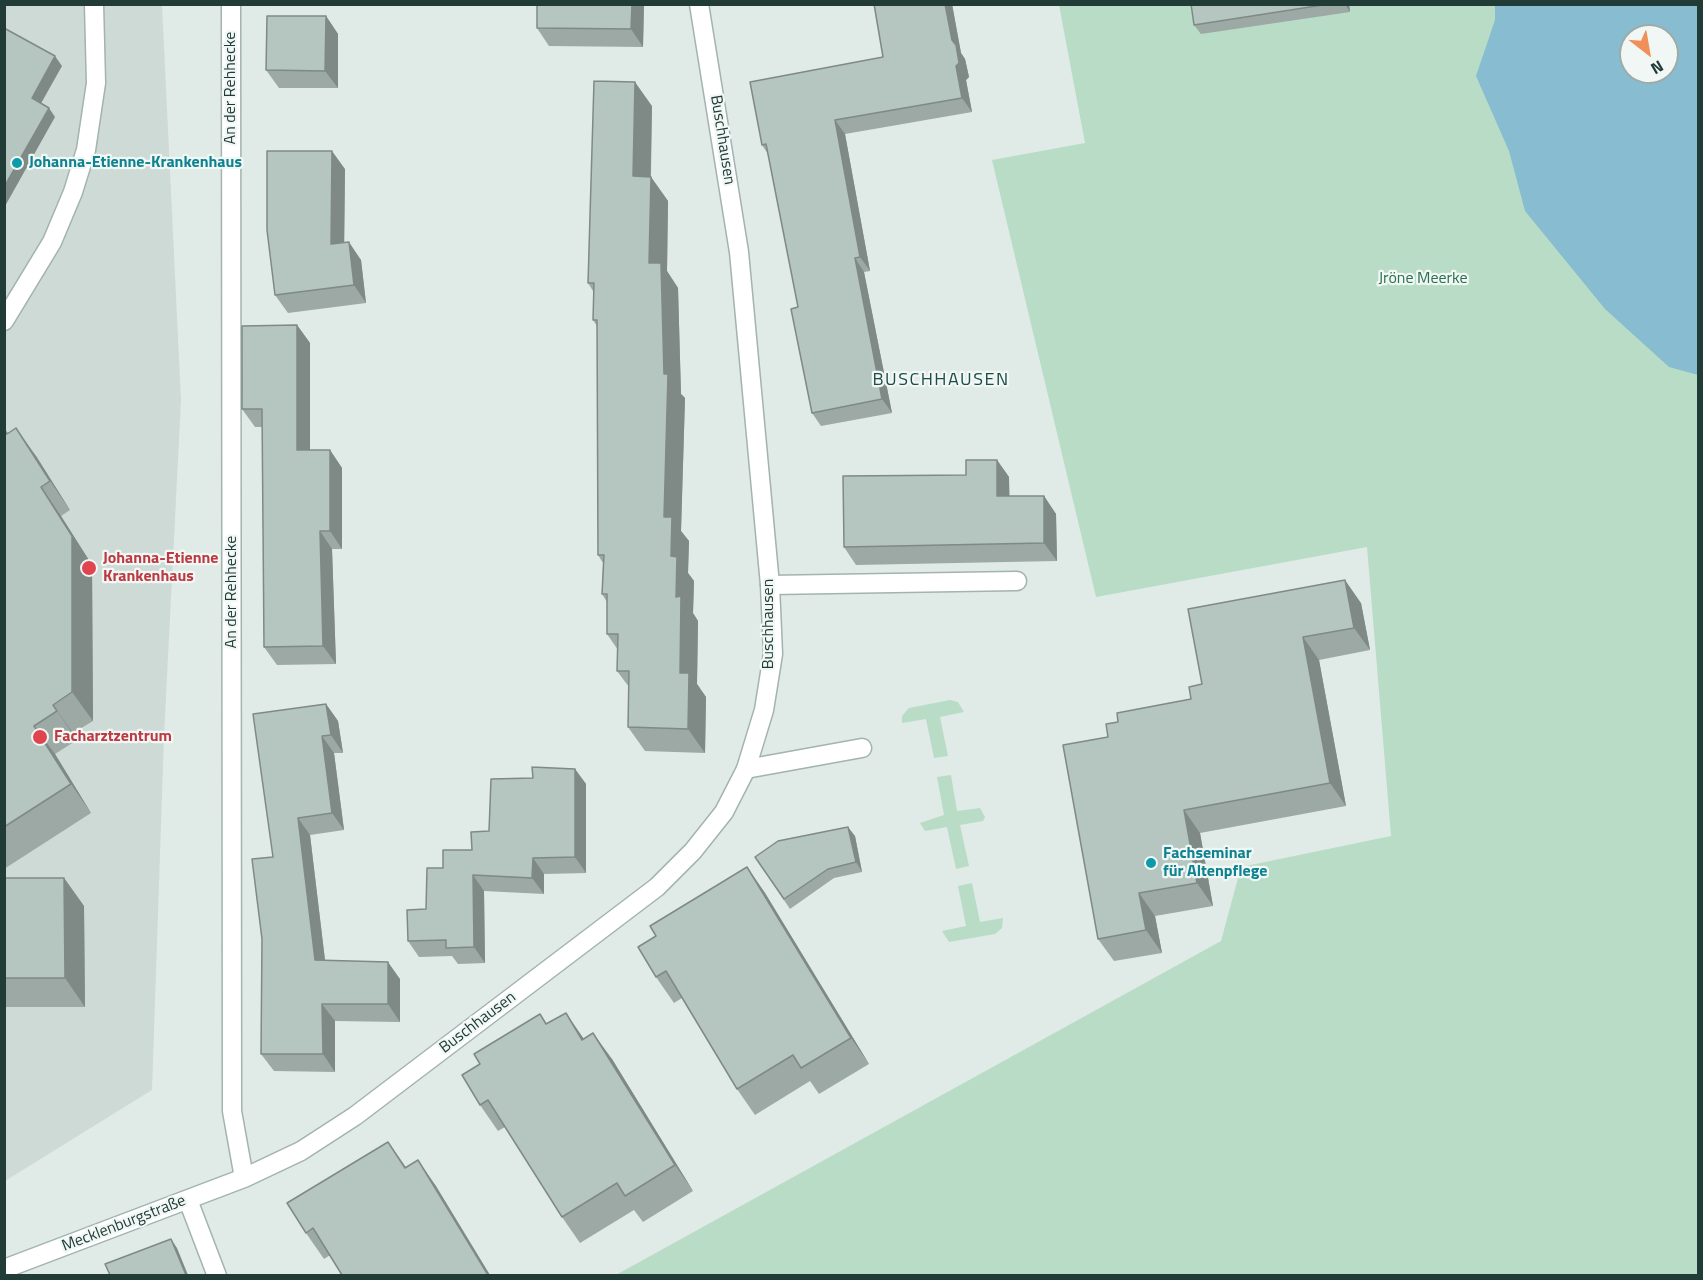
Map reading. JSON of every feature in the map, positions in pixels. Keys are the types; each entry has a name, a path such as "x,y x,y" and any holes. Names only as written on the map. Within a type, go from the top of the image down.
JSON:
{"street":[{"path":"4,321 52,242 73,192 86,150 96,83 94,4"},
{"name":"An der Rehhecke","path":"231,4 232,1112 244,1178"},
{"name":"Buschhausen","path":"244,1178 301,1151 356,1116 657,887 693,851 724,812 746,769 765,710 773,654 770,585 739,252 699,4"},
{"path":"770,585 1017,581"},
{"path":"746,769 862,748"},
{"name":"Mecklenburgstraße","path":"4,1269 244,1178"},
{"path":"188,1200 217,1275"}],"shaded area":[{"name":"Johanna-Etienne Krankenhaus","path":"5,5 162,5 181,400 164,736 152,1090 5,1181"}],"green space":[{"name":"Jröne Meerke","path":"1059,5 1698,5 1698,1275 614,1276 1221,941 1241,867 1391,836 1367,547 1096,597 992,160 1085,143"},
{"path":"950,700 958,702 964,712 940,717 948,756 934,758 926,719 902,723 902,716 909,708"},
{"path":"951,775 957,811 980,808 985,817 983,821 960,825 969,866 956,869 947,827 925,831 920,823 944,815 937,777"},
{"path":"972,883 980,922 1003,918 1002,928 995,934 949,942 942,931 966,926 958,886"}],"water":[{"path":"1495,5 1698,5 1698,375 1669,367 1605,309 1525,211 1509,151 1476,76 1495,20"}],"building":[{"path":"537,4 632,4 631,29 537,28"},
{"path":"874,4 945,4 952,40 956,45 959,63 956,66 962,98 835,120 860,257 855,258 882,399 812,413 791,309 798,307 766,144 762,145 750,82 883,57"},
{"path":"1191,4 1329,4 1194,25"},
{"path":"267,16 326,16 325,71 266,70"},
{"name":"Johanna-Etienne-Krankenhaus","path":"4,28 55,56 32,98 49,108 4,187"},
{"path":"594,81 635,82 633,176 651,177 649,263 661,263 664,374 668,374 664,517 672,517 671,556 677,557 676,597 681,596 680,673 689,673 688,729 628,727 629,671 617,671 618,634 607,634 607,594 602,594 604,555 598,555 597,320 593,320 594,283 588,283"},
{"path":"267,151 332,151 331,244 349,242 354,285 275,295 267,230"},
{"path":"297,325 297,450 330,450 330,531 320,531 323,646 264,647 262,409 242,409 242,326"},
{"path":"16,428 50,481 41,487 72,536 72,692 53,705 57,711 34,726 71,784 4,827 4,430 7,434"},
{"path":"966,460 997,460 997,496 1044,496 1044,543 844,547 843,476 966,475"},
{"path":"1345,580 1354,628 1303,637 1330,783 1184,810 1197,883 1139,893 1146,930 1098,939 1063,745 1108,737 1106,724 1118,722 1117,713 1191,699 1189,687 1202,684 1188,609"},
{"path":"326,704 331,735 322,736 332,813 298,818 315,960 388,962 388,1004 322,1004 323,1054 261,1054 262,939 252,859 273,857 253,714"},
{"path":"532,767 575,769 575,857 533,858 532,878 473,875 474,947 446,948 446,940 408,941 407,910 426,909 427,868 443,868 443,850 472,850 471,832 489,831 491,779 533,778"},
{"path":"848,827 856,862 828,869 784,899 755,857 778,841"},
{"path":"747,867 851,1038 801,1068 793,1055 737,1089 666,971 656,977 638,947 656,936 650,926"},
{"path":"4,878 64,878 65,978 4,978"},
{"path":"566,1013 582,1040 593,1033 675,1165 625,1196 617,1183 562,1217 488,1100 480,1105 462,1075 480,1064 474,1054 540,1014 546,1024"},
{"path":"388,1142 405,1168 418,1160 488,1275 342,1275 313,1228 306,1233 287,1203"},
{"path":"171,1239 186,1275 110,1275 105,1264"}],"place":[{"name":"Johanna-Etienne-Krankenhaus","path":"17,163"},
{"name":"Johanna-Etienne Krankenhaus","path":"89,568"},
{"name":"Facharztzentrum","path":"40,737"},
{"name":"Fachseminar für Altenpflege","path":"1151,863"}],"district":[{"name":"BUSCHHAUSEN","path":"941,381"}]}
